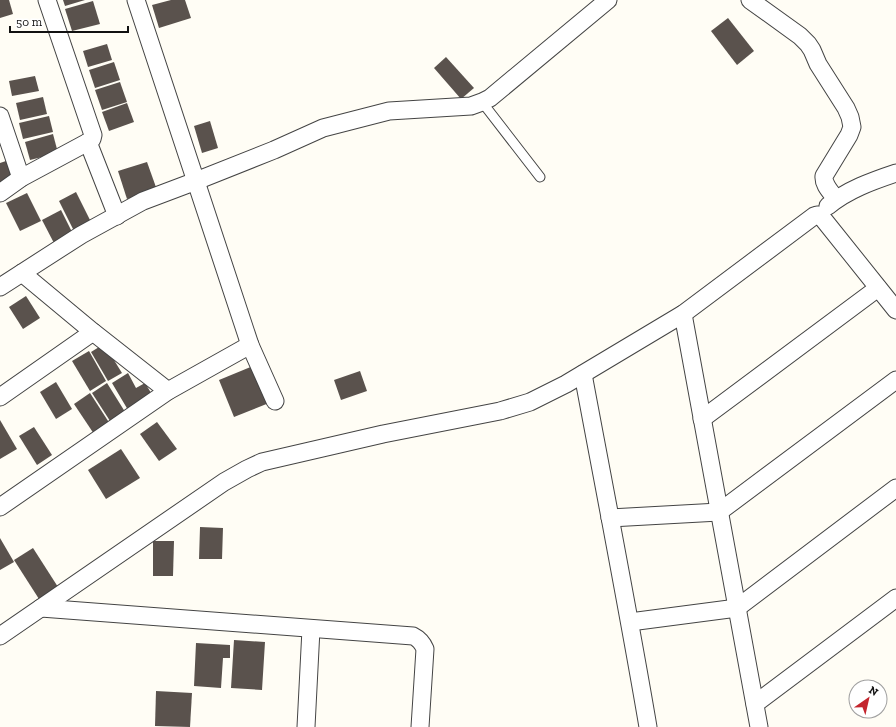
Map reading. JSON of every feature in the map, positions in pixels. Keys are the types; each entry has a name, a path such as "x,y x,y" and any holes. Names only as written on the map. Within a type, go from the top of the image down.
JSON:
{"street":[{"path":"0,193 21,178 92,140 93,135 47,0"},
{"path":"136,0 250,345 274,401"},
{"path":"0,287 81,236 143,201 274,150 323,128 388,111 471,106 482,102 490,98 608,0"},
{"path":"750,0 800,36 808,44 818,64 846,108 850,117 852,127 849,135 824,176 825,184 836,199"},
{"path":"0,116 21,178"},
{"path":"88,142 117,216"},
{"path":"0,636 224,482 257,464 383,434 500,411 530,402 566,384 683,314 817,215 836,199 870,182 896,174"},
{"path":"817,215 820,215 896,310"},
{"path":"22,274 168,391"},
{"path":"702,419 878,288"},
{"path":"683,314 759,727"},
{"path":"0,397 93,332"},
{"path":"0,507 168,391 250,345"},
{"path":"583,374 630,622 648,727"},
{"path":"610,518 719,512 896,380"},
{"path":"630,622 738,608 896,488"},
{"path":"755,704 896,598"},
{"path":"41,608 413,636 419,639 425,649 420,727"},
{"path":"306,727 311,629"}],"lane":[{"path":"482,102 540,177"}],"building":[{"path":"0,0 9,0 13,14 0,18"},
{"path":"63,0 85,0 65,6"},
{"path":"171,0 185,0 191,18 159,28 152,5"},
{"path":"93,1 100,24 72,31 65,9"},
{"path":"728,18 754,51 737,65 711,31"},
{"path":"107,44 112,60 88,67 83,51"},
{"path":"446,57 474,88 461,99 434,68"},
{"path":"114,62 120,80 95,88 89,70"},
{"path":"35,76 39,91 12,96 9,81"},
{"path":"120,82 127,102 102,110 95,90"},
{"path":"43,97 47,114 20,120 16,103"},
{"path":"127,103 134,122 109,131 102,112"},
{"path":"49,116 53,132 23,139 19,123"},
{"path":"210,121 218,148 202,153 194,126"},
{"path":"53,134 58,153 30,160 25,142"},
{"path":"9,160 15,178 0,183 0,163"},
{"path":"147,162 157,190 127,199 118,171"},
{"path":"76,192 91,222 74,231 59,201"},
{"path":"27,193 41,221 20,231 6,203"},
{"path":"61,210 74,236 55,245 42,220"},
{"path":"26,296 40,318 23,329 9,307"},
{"path":"104,344 122,373 108,381 91,352"},
{"path":"89,351 106,381 90,391 72,361"},
{"path":"253,366 269,403 234,417 219,380"},
{"path":"360,371 367,391 341,400 334,380"},
{"path":"128,373 136,388 145,383 153,396 128,410 112,383"},
{"path":"56,382 72,409 56,419 40,392"},
{"path":"107,383 127,415 112,424 92,393"},
{"path":"90,393 110,424 94,434 74,404"},
{"path":"0,420 17,449 0,459"},
{"path":"157,422 177,449 159,461 140,434"},
{"path":"34,427 52,455 37,465 19,436"},
{"path":"121,449 140,478 106,499 88,470"},
{"path":"200,527 223,528 222,559 199,559"},
{"path":"0,538 14,562 0,570"},
{"path":"153,541 174,541 173,576 153,576"},
{"path":"33,548 58,587 39,599 14,560"},
{"path":"234,640 265,642 262,690 231,688"},
{"path":"196,643 230,645 230,658 223,658 221,688 194,686"},
{"path":"156,691 192,693 190,727 155,726"}]}
